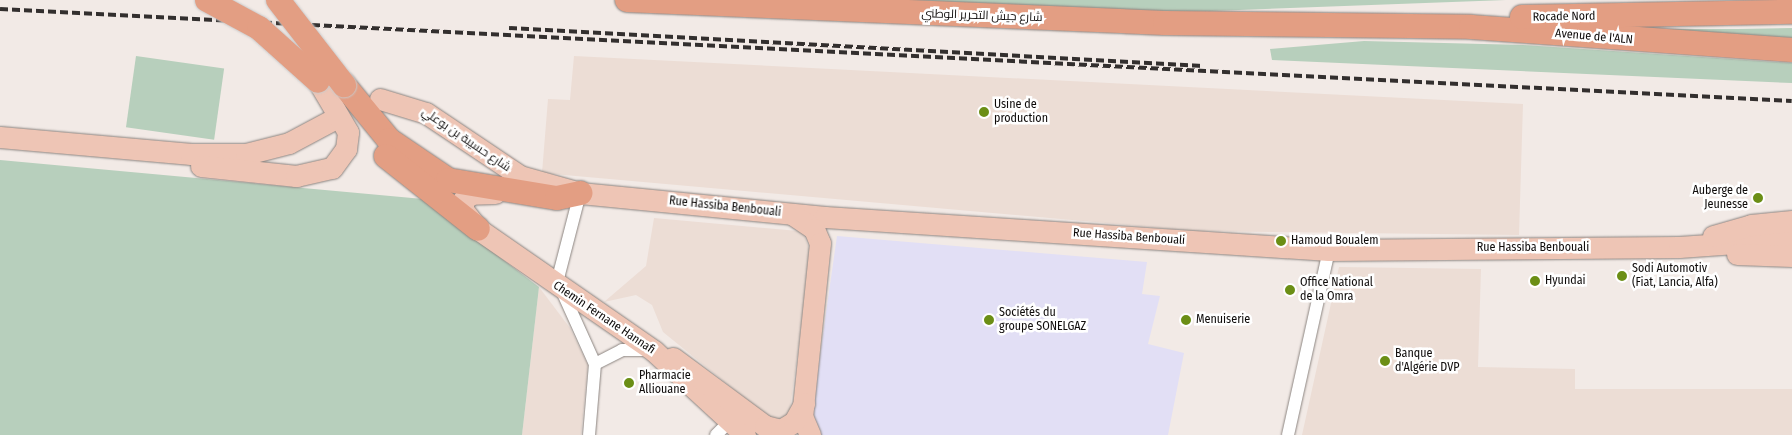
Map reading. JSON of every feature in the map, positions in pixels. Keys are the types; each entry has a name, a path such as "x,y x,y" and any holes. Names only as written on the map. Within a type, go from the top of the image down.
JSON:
{"highway":[{"path":"207,0 259,28 318,80 370,141 478,230"},
{"path":"278,0 374,124 419,164 448,180 500,190 557,198 580,193"},
{"name":"شارع جيش التحرير الوطني","path":"627,0 1164,23 1336,25"},
{"name":"Rocade Nord","path":"1336,25 1374,16 1792,12"},
{"name":"Avenue de l'ALN","path":"1336,25 1471,27 1792,50"}],"main road":[{"path":"107,148 165,162 277,174 324,172 343,156 348,132 318,80"},
{"name":"شارع حسيبة بن بوعلي","path":"380,100 426,112 520,176 580,193"},
{"path":"0,137 191,154 256,153 289,143 334,119"},
{"name":"Chemin Fernane Hannafi","path":"500,190 471,194 463,200 463,210 478,230 558,288 654,351 722,429 745,435"},
{"name":"Rue Hassiba Benbouali","path":"580,193 790,214 1329,250 1680,247"},
{"path":"790,214 814,229 820,243 802,416 810,435"},
{"path":"1680,247 1751,224 1792,221"},
{"path":"1680,247 1792,239"},
{"path":"1680,247 1792,256"},
{"path":"654,351 675,359 765,426 781,430 794,422 804,404"}],"street":[{"path":"580,193 558,288 595,364 589,435"},
{"path":"1288,435 1329,250"},
{"path":"595,364 622,350 654,351"}],"shaded area":[{"path":"574,56 1523,104 1519,235 1195,231 542,173 548,99 570,100"},
{"path":"654,218 798,231 804,235 811,254 789,416 775,423 663,332 652,305 636,295 604,302 646,266"},
{"name":"Sociétés du groupe SONELGAZ","path":"837,236 1147,262 1142,294 1160,296 1148,344 1184,353 1168,435 819,435 811,418"},
{"path":"1339,267 1481,269 1478,367 1575,369 1575,389 1792,389 1792,435 1302,435"},
{"path":"539,287 570,328 588,365 581,435 522,435"}],"green space":[{"path":"894,0 1506,0 1185,12"},
{"path":"1792,28 1792,38 1635,29 1737,29"},
{"path":"1364,41 1524,45 1792,63 1792,83 1272,60 1270,49"},
{"path":"136,56 224,68 214,140 126,127"},
{"path":"0,160 423,199 539,287 522,435 0,435"}],"railway":[{"path":"0,9 1792,101"},
{"path":"509,28 1203,66"}],"place":[{"name":"Usine de production","path":"984,112"},
{"name":"Auberge de Jeunesse","path":"1758,198"},
{"name":"Hamoud Boualem","path":"1281,241"},
{"name":"Sodi Automotiv (Fiat, Lancia, Alfa)","path":"1622,276"},
{"name":"Hyundai","path":"1535,281"},
{"name":"Office National de la Omra","path":"1290,290"},
{"name":"Sociétés du groupe SONELGAZ","path":"989,320"},
{"name":"Menuiserie","path":"1186,320"},
{"name":"Banque d'Algérie DVP","path":"1385,361"},
{"name":"Pharmacie Alliouane","path":"629,383"}]}
